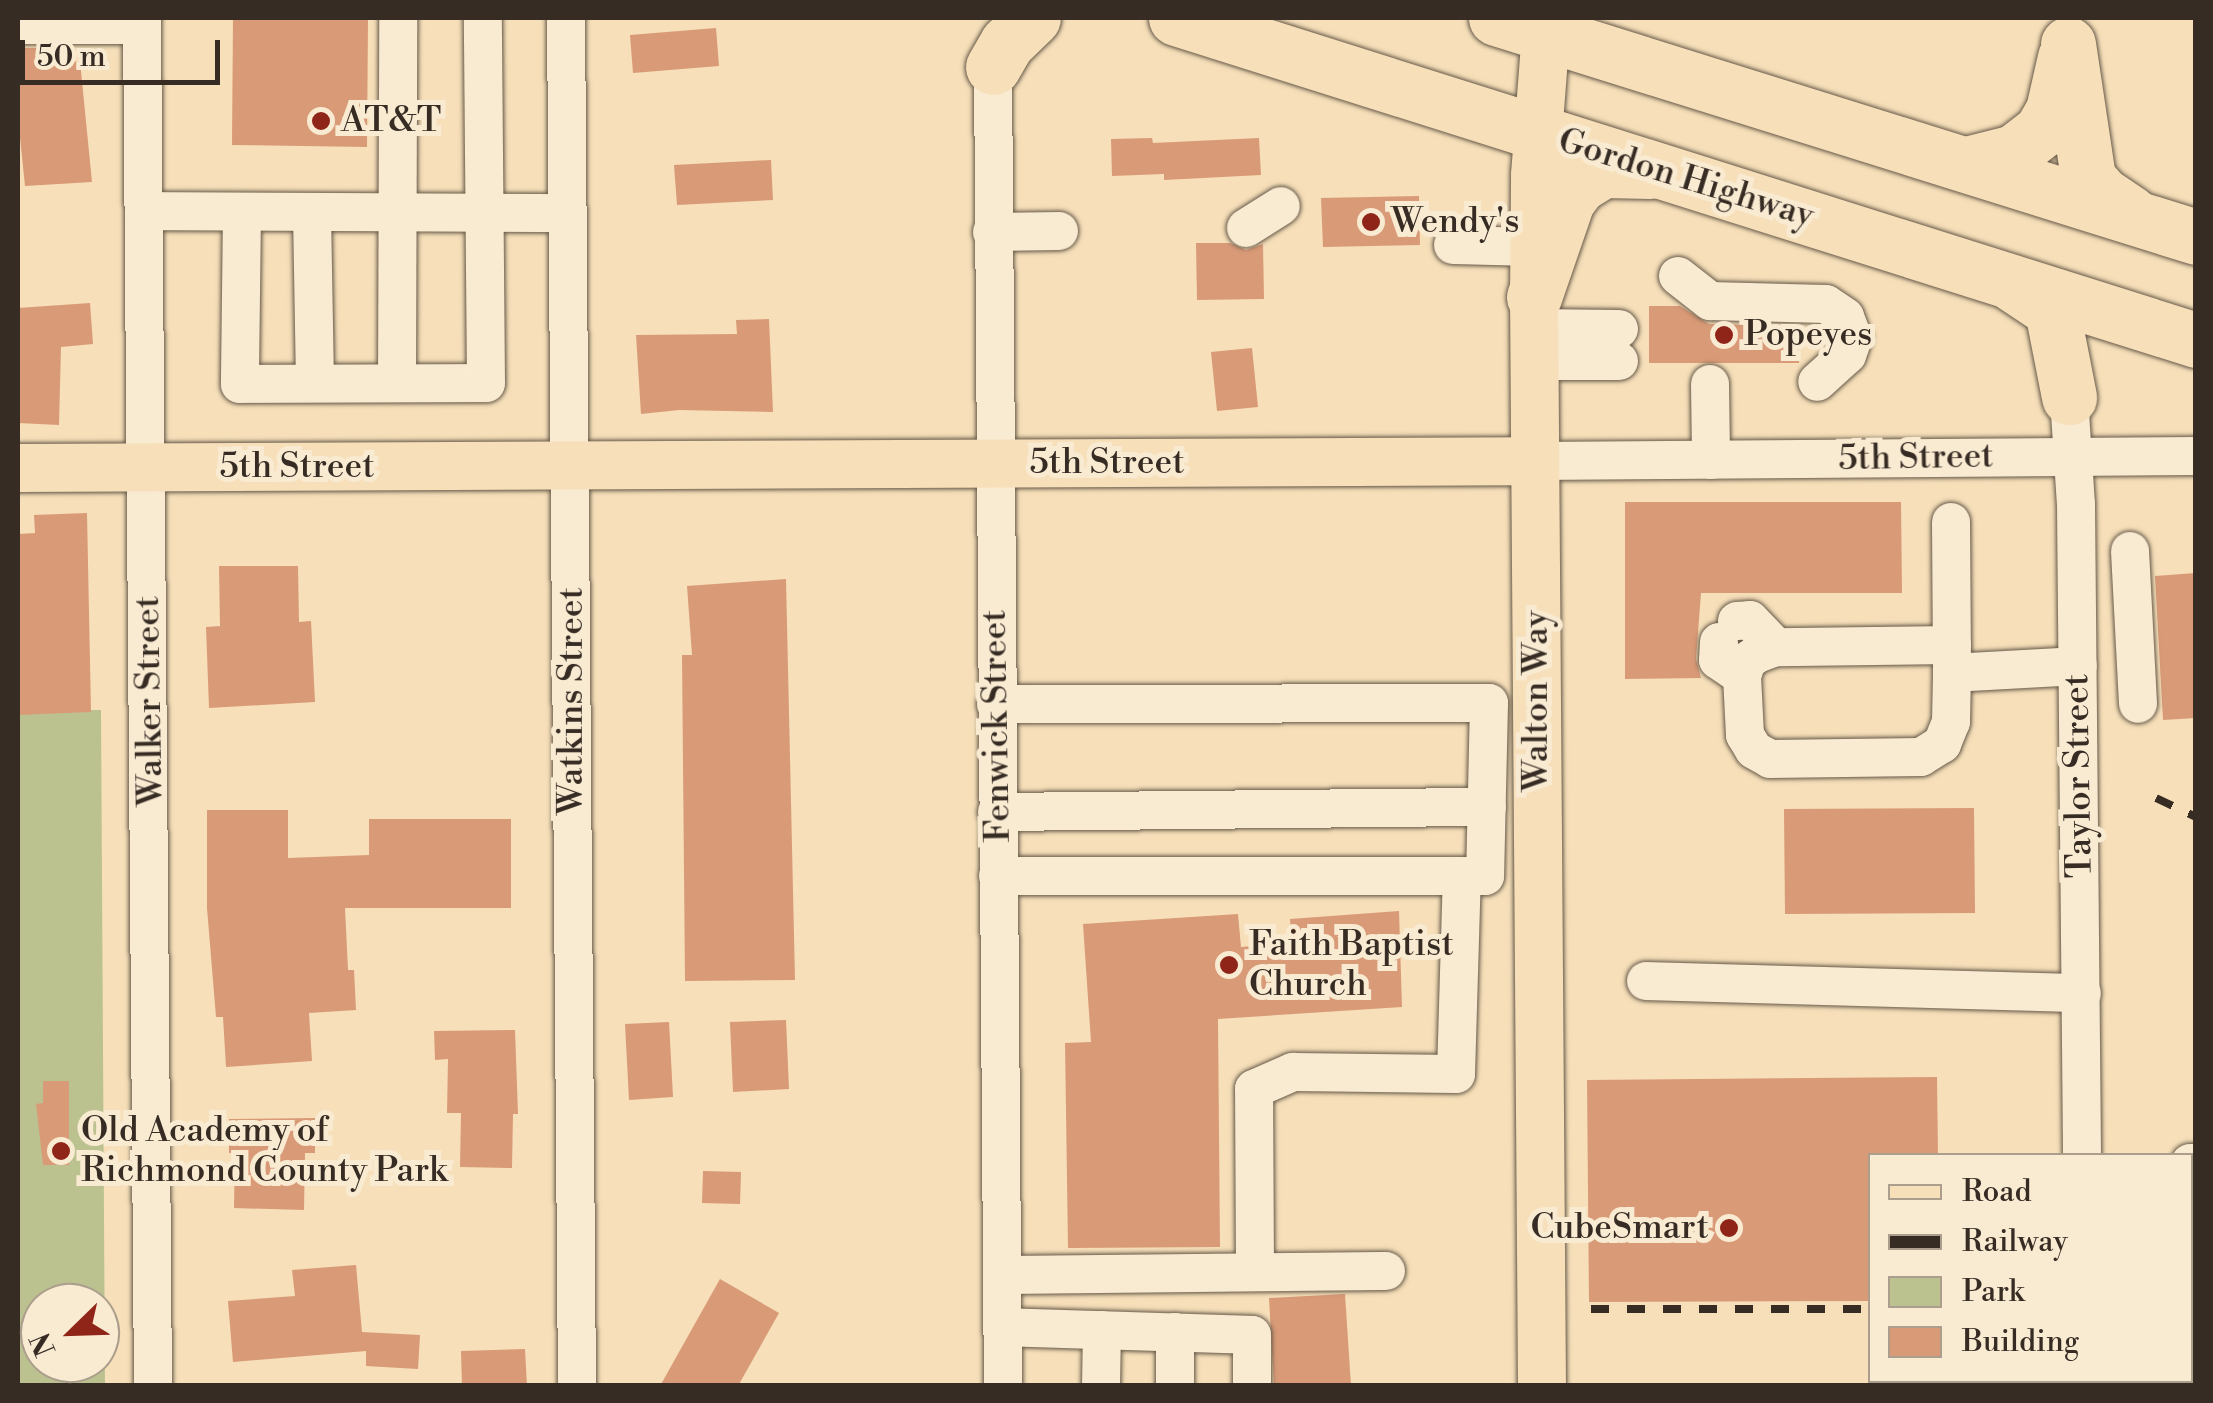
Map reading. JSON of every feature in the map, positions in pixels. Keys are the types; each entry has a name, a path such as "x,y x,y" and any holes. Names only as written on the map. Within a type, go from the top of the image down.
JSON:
{"highway":[{"path":"987,42 1006,43 1033,18"},
{"name":"Gordon Highway","path":"1176,18 2190,338"},
{"path":"1530,22 2196,237"},
{"path":"1968,164 2014,152 2041,131 2053,110 2067,31"},
{"path":"2067,31 2088,178 2102,194 2136,217"},
{"path":"1534,308 1567,201 1588,176 1618,167 1671,174"},
{"path":"2002,278 2044,301 2052,310 2069,397"},
{"path":"2069,397 2095,358 2113,342 2140,332 2190,338"}],"main road":[{"name":"Walton Way","path":"1530,22 1538,133 1534,308 1542,1386"},
{"name":"5th Street","path":"18,468 1535,462"}],"street":[{"path":"397,383 398,18"},
{"path":"242,212 240,384 486,382 482,18"},
{"name":"Watkins Street","path":"566,18 577,1386"},
{"path":"18,26 142,21"},
{"name":"Walker Street","path":"142,21 154,1386"},
{"name":"Fenwick Street","path":"987,42 1003,1386"},
{"path":"144,211 568,213"},
{"path":"312,212 314,384"},
{"path":"992,232 1059,231"},
{"path":"1453,245 1534,308 1619,345"},
{"path":"1678,276 1710,300 1826,304 1845,318 1853,338 1847,354 1817,382"},
{"path":"1710,384 1711,460"},
{"name":"Taylor Street","path":"2069,397 2078,666 2082,1153"},
{"name":"5th Street","path":"1535,462 2196,456"},
{"path":"1951,522 1952,659 1950,722 1935,752 1788,759 1761,756 1745,735 1742,676 1748,661 1776,647 1952,659 2078,666"},
{"path":"2076,554 2143,551 2138,704"},
{"path":"1742,676 1718,660 1728,631 1750,620 1776,647"},
{"path":"996,704 1489,704 1485,876 998,876"},
{"path":"997,812 1487,807"},
{"path":"1255,1271 1254,1088 1293,1072 1456,1074 1462,876"},
{"path":"1646,981 2082,992"},
{"path":"1002,1275 1386,1271"},
{"path":"1002,1327 1252,1335 1252,1386"},
{"path":"1101,1386 1102,1330"},
{"path":"1175,1332 1176,1386"}],"green space":[{"name":"Old Academy of Richmond County Park","path":"18,710 101,710 104,1283 20,1283 20,1383 105,1385 18,1385"}],"building":[{"path":"233,18 368,18 367,147 232,145"},
{"path":"716,28 719,66 633,73 630,35"},
{"path":"18,48 69,48 70,62 80,61 92,182 25,186 18,118"},
{"path":"1152,138 1153,143 1259,138 1261,175 1164,180 1164,174 1112,176 1111,139"},
{"path":"771,160 773,200 677,205 674,165"},
{"name":"Wendy's","path":"1419,196 1420,245 1323,247 1321,198"},
{"path":"1196,243 1230,243 1246,250 1263,244 1264,299 1197,300"},
{"path":"90,303 93,344 61,347 59,425 18,423 18,308"},
{"name":"Popeyes","path":"1649,306 1680,306 1709,324 1799,326 1799,363 1649,363"},
{"path":"769,319 773,412 679,410 641,414 636,335 737,334 736,320"},
{"path":"1252,348 1258,407 1217,411 1211,352"},
{"path":"1625,502 1901,502 1902,593 1701,593 1696,659 1701,678 1625,679"},
{"path":"87,513 91,712 18,715 19,534 35,533 34,515"},
{"path":"219,566 298,566 299,622 311,621 315,702 209,708 206,627 220,626"},
{"path":"2196,573 2196,718 2163,720 2155,576"},
{"path":"786,579 795,980 685,981 682,655 692,655 687,586"},
{"path":"1974,808 1975,913 1785,914 1784,809"},
{"path":"207,810 288,810 288,858 369,855 369,819 511,819 511,908 345,908 348,970 354,970 356,1010 309,1013 312,1061 226,1067 223,1017 216,1017 207,908"},
{"path":"1399,911 1402,1007 1218,1019 1220,1247 1068,1248 1065,1043 1091,1042 1083,924 1238,914 1241,947 1292,943 1290,919"},
{"path":"786,1020 789,1089 733,1092 730,1022"},
{"path":"669,1022 673,1097 629,1100 625,1024"},
{"path":"515,1030 518,1114 513,1114 512,1168 460,1167 461,1113 447,1113 448,1059 435,1060 434,1031"},
{"name":"CubeSmart","path":"1937,1077 1938,1153 1868,1153 1868,1301 1589,1302 1587,1080"},
{"path":"43,1081 69,1081 69,1165 43,1165 36,1104 43,1103"},
{"path":"315,1118 315,1153 305,1153 304,1210 234,1208 235,1153 229,1153 229,1119"},
{"path":"703,1171 741,1172 740,1204 702,1203"},
{"path":"356,1265 362,1332 420,1335 418,1369 366,1366 366,1351 233,1362 228,1301 295,1296 292,1270"},
{"path":"720,1279 779,1313 738,1386 660,1386"},
{"path":"1345,1294 1351,1386 1274,1386 1269,1298"},
{"path":"525,1349 527,1386 462,1386 461,1351"}],"railway":[{"path":"2156,798 2196,817"},
{"path":"1591,1309 1868,1309"}],"place":[{"name":"AT&T","path":"321,121"},
{"name":"Wendy's","path":"1371,222"},
{"name":"Popeyes","path":"1724,335"},
{"name":"Faith Baptist Church","path":"1229,965"},
{"name":"Old Academy of Richmond County Park","path":"61,1151"},
{"name":"CubeSmart","path":"1729,1228"}]}
